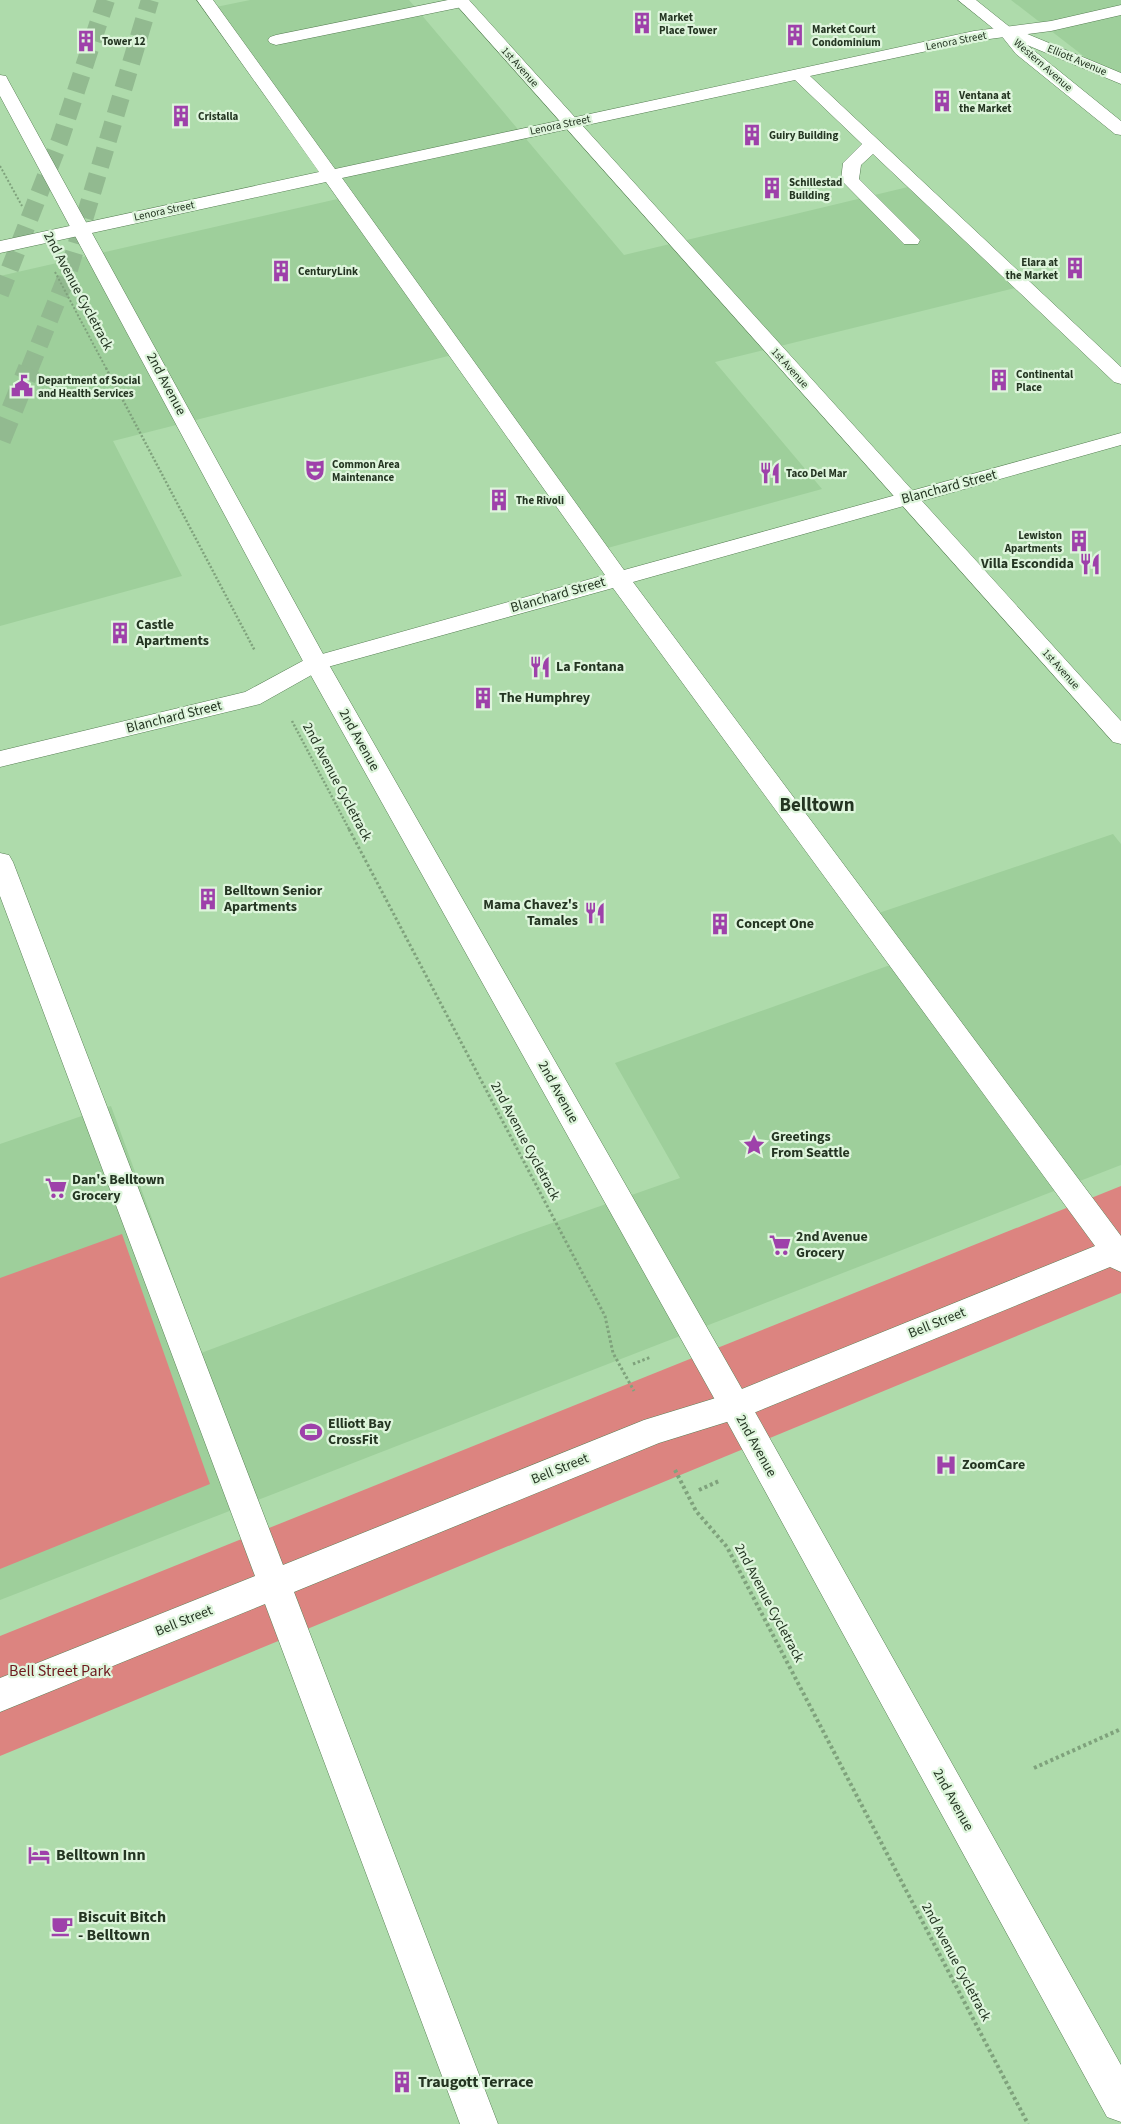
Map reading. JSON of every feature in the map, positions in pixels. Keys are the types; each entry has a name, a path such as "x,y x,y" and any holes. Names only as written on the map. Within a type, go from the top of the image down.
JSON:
{"main road":[{"path":"205,0 618,578 1119,1253"},
{"name":"Western Avenue","path":"966,0 1006,31 1022,50 1121,130"},
{"path":"276,40 461,1"},
{"name":"1st Avenue","path":"461,1 1121,736"},
{"name":"Lenora Street","path":"0,247 798,74 1006,31 1051,26 1121,10"},
{"name":"Elliott Avenue","path":"1006,31 1121,79"},
{"path":"798,74 1121,378"},
{"name":"2nd Avenue","path":"0,80 83,229 316,663 734,1406 1121,2103"},
{"path":"872,144 852,163 850,180 911,240"},
{"name":"Blanchard Street","path":"0,759 252,698 316,663 1121,439"},
{"path":"0,862 479,2124"},
{"name":"Bell Street","path":"0,1694 656,1430 734,1406 1119,1253"}],"path":[{"name":"2nd Avenue Cycletrack","path":"0,166 605,1316 613,1353 656,1430 696,1511 727,1547 1028,2124"},
{"path":"634,1364 651,1356"},
{"path":"699,1490 718,1481"},
{"path":"1034,1768 1121,1729"}],"shaded area":[{"path":"250,0 409,0 624,255 908,187 1015,288 715,362 822,489 593,552 452,355 113,441 182,576 0,626 0,276 355,195 216,7"},
{"path":"1011,0 1121,0 1121,85"},
{"path":"1113,834 1121,844 1121,1165 0,1600 0,1144 111,1106 201,1353 518,1235 680,1178 615,1063 893,964 861,919"}],"green space":[{"name":"Bell Street Park","path":"1121,1186 1121,1293 0,1756 0,1636"},
{"path":"122,1234 210,1484 0,1569 0,1278"}],"tunnel":[{"path":"0,294 60,140 106,0"},
{"path":"29,370 68,273 150,0"},
{"path":"0,440 29,368"}],"place":[{"name":"Market Place Tower","path":"642,23"},
{"name":"Market Court Condominium","path":"795,35"},
{"name":"Tower 12","path":"86,41"},
{"name":"Ventana at the Market","path":"942,101"},
{"name":"Cristalla","path":"181,116"},
{"name":"Guiry Building","path":"752,135"},
{"name":"Schillestad Building","path":"772,188"},
{"name":"Elara at the Market","path":"1075,268"},
{"name":"CenturyLink","path":"281,271"},
{"name":"Continental Place","path":"999,380"},
{"name":"Department of Social and Health Services","path":"22,386"},
{"name":"Common Area Maintenance","path":"315,470"},
{"name":"Taco Del Mar","path":"770,473"},
{"name":"The Rivoli","path":"499,500"},
{"name":"Lewiston Apartments","path":"1079,541"},
{"name":"Villa Escondida","path":"1090,564"},
{"name":"Castle Apartments","path":"120,633"},
{"name":"La Fontana","path":"540,667"},
{"name":"The Humphrey","path":"483,698"},
{"name":"Belltown Senior Apartments","path":"208,899"},
{"name":"Mama Chavez's Tamales","path":"595,913"},
{"name":"Concept One","path":"720,924"},
{"name":"Greetings From Seattle","path":"754,1145"},
{"name":"Dan's Belltown Grocery","path":"56,1188"},
{"name":"2nd Avenue Grocery","path":"780,1245"},
{"name":"Elliott Bay CrossFit","path":"311,1432"},
{"name":"ZoomCare","path":"946,1465"},
{"name":"Belltown Inn","path":"39,1855"},
{"name":"Biscuit Bitch - Belltown","path":"62,1926"},
{"name":"Traugott Terrace","path":"402,2082"}],"district":[{"name":"Belltown","path":"817,805"}]}
